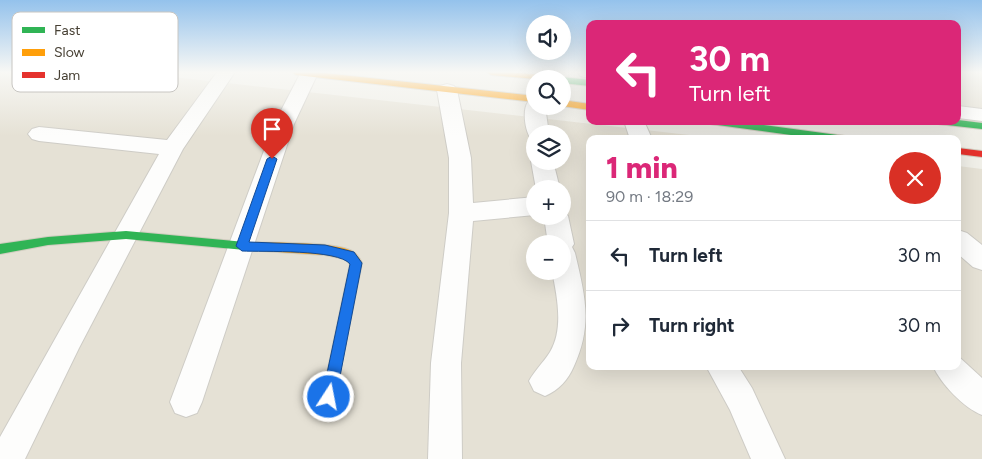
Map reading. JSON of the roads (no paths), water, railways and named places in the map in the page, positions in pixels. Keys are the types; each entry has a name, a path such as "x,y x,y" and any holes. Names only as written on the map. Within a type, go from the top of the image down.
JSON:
{"main road":[{"path":"472,93 526,101"},
{"path":"571,104 586,106"},
{"path":"961,124 982,126"},
{"path":"728,125 759,132 796,135"},
{"path":"961,151 982,154"},
{"path":"0,249 48,241 126,235 242,246 325,250 349,255 356,263 329,397"}],"street":[{"path":"7,459 69,339 173,148 211,93"},
{"path":"186,402 295,93"},
{"path":"445,459 446,363 462,213 460,158 448,93"},
{"path":"961,112 982,115"},
{"path":"39,134 173,148"},
{"path":"462,213 526,207"},
{"path":"961,242 982,260"},
{"path":"545,381 560,363 572,335 572,308 567,280"},
{"path":"723,370 741,399 768,459"},
{"path":"952,370 982,400"}]}
